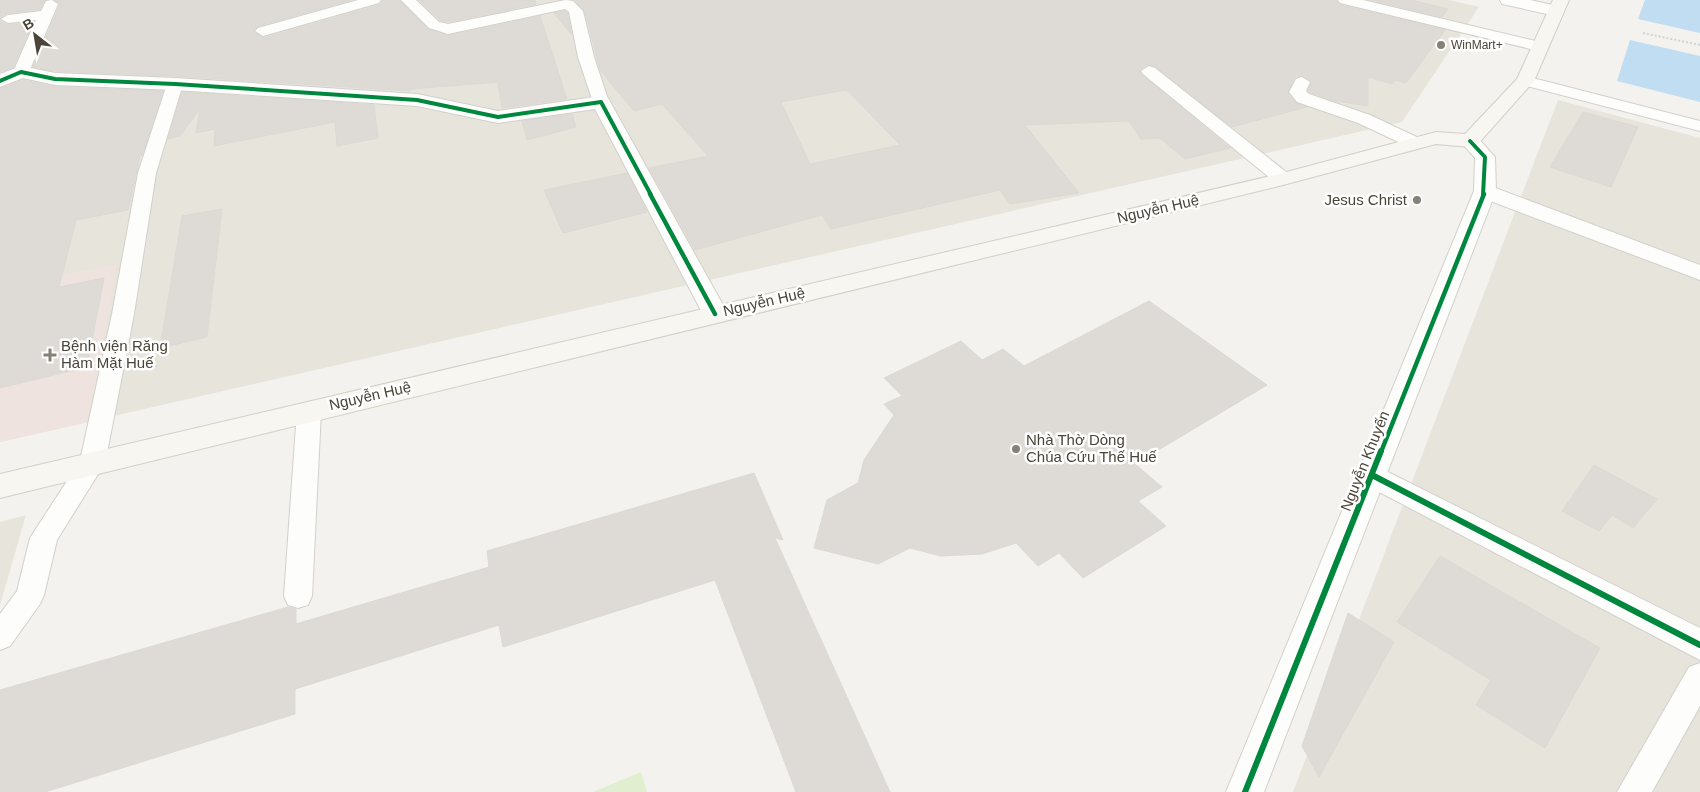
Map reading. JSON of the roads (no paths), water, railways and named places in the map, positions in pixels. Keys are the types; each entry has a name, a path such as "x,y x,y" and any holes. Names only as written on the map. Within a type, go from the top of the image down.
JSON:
{"main road":[{"path":"1470,142 1525,81 1558,5"},
{"name":"Nguyễn Huệ","path":"0,486 1283,179 1436,138 1470,142"}],"street":[{"path":"1508,0 1558,5"},
{"path":"0,81 21,72 55,79 175,84 417,100 498,117 601,102 715,314"},
{"name":"Nguyễn Khuyến","path":"1245,792 1486,191 1485,157 1470,142"},
{"path":"1486,191 1700,273"},
{"path":"1372,475 1700,645"}],"lane":[{"path":"263,30 374,0"},
{"path":"408,0 434,25 448,29 568,4 576,11 586,57 601,102"},
{"path":"1345,0 1539,46"},
{"path":"8,19 48,9 21,72"},
{"path":"1149,71 1283,179"},
{"path":"1525,81 1700,126"},
{"path":"1302,82 1298,92 1303,98 1364,119 1415,144"},
{"path":"0,637 30,595 44,538 92,463 123,314 147,173 175,84"},
{"path":"298,596 309,411"},
{"path":"1634,792 1700,677"}],"water":[{"path":"1645,0 1700,0 1700,33 1638,19"},
{"path":"1630,40 1700,56 1700,102 1617,81"}],"place":[{"name":"WinMart+","path":"1441,45"},
{"name":"Jesus Christ","path":"1417,200"},
{"name":"Bệnh viện Răng Hàm Mặt Huế","path":"50,355"},
{"name":"Nhà Thờ Dòng Chúa Cứu Thế Huế","path":"1016,449"}]}
